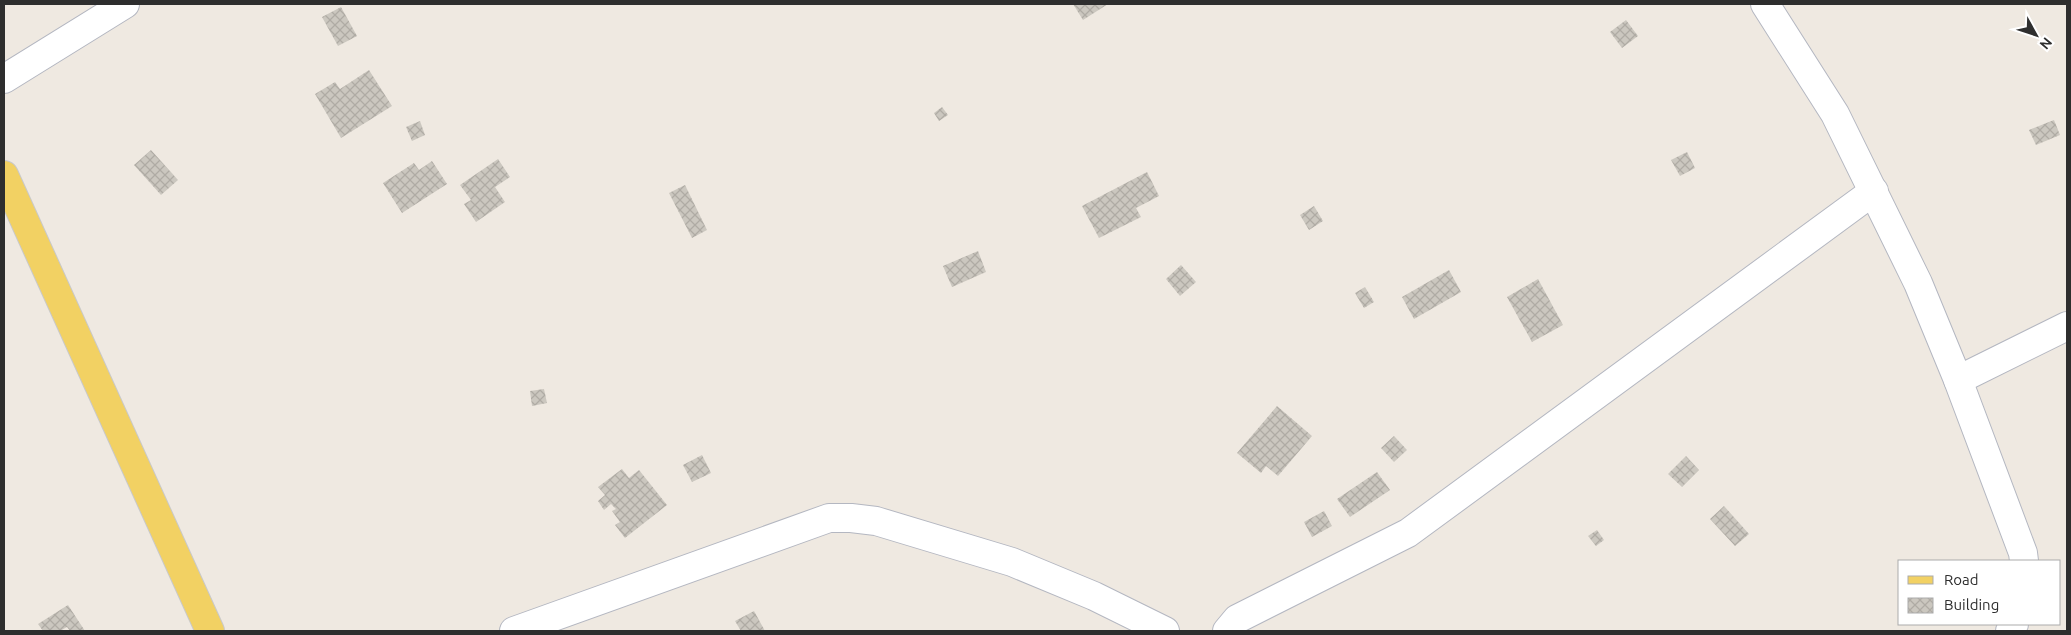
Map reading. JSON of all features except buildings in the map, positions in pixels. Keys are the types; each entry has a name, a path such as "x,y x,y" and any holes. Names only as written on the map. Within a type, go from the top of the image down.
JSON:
{"main road":[{"path":"4,175 210,631"}],"street":[{"path":"4,79 125,4"},
{"path":"1765,4 1835,114 1918,283 1958,380 2023,553 2024,560"},
{"path":"1227,631 1237,619 1408,533 1874,191"},
{"path":"1958,380 2067,326"},
{"path":"514,631 829,518 876,521 1012,562 1094,596 1165,631"}]}
